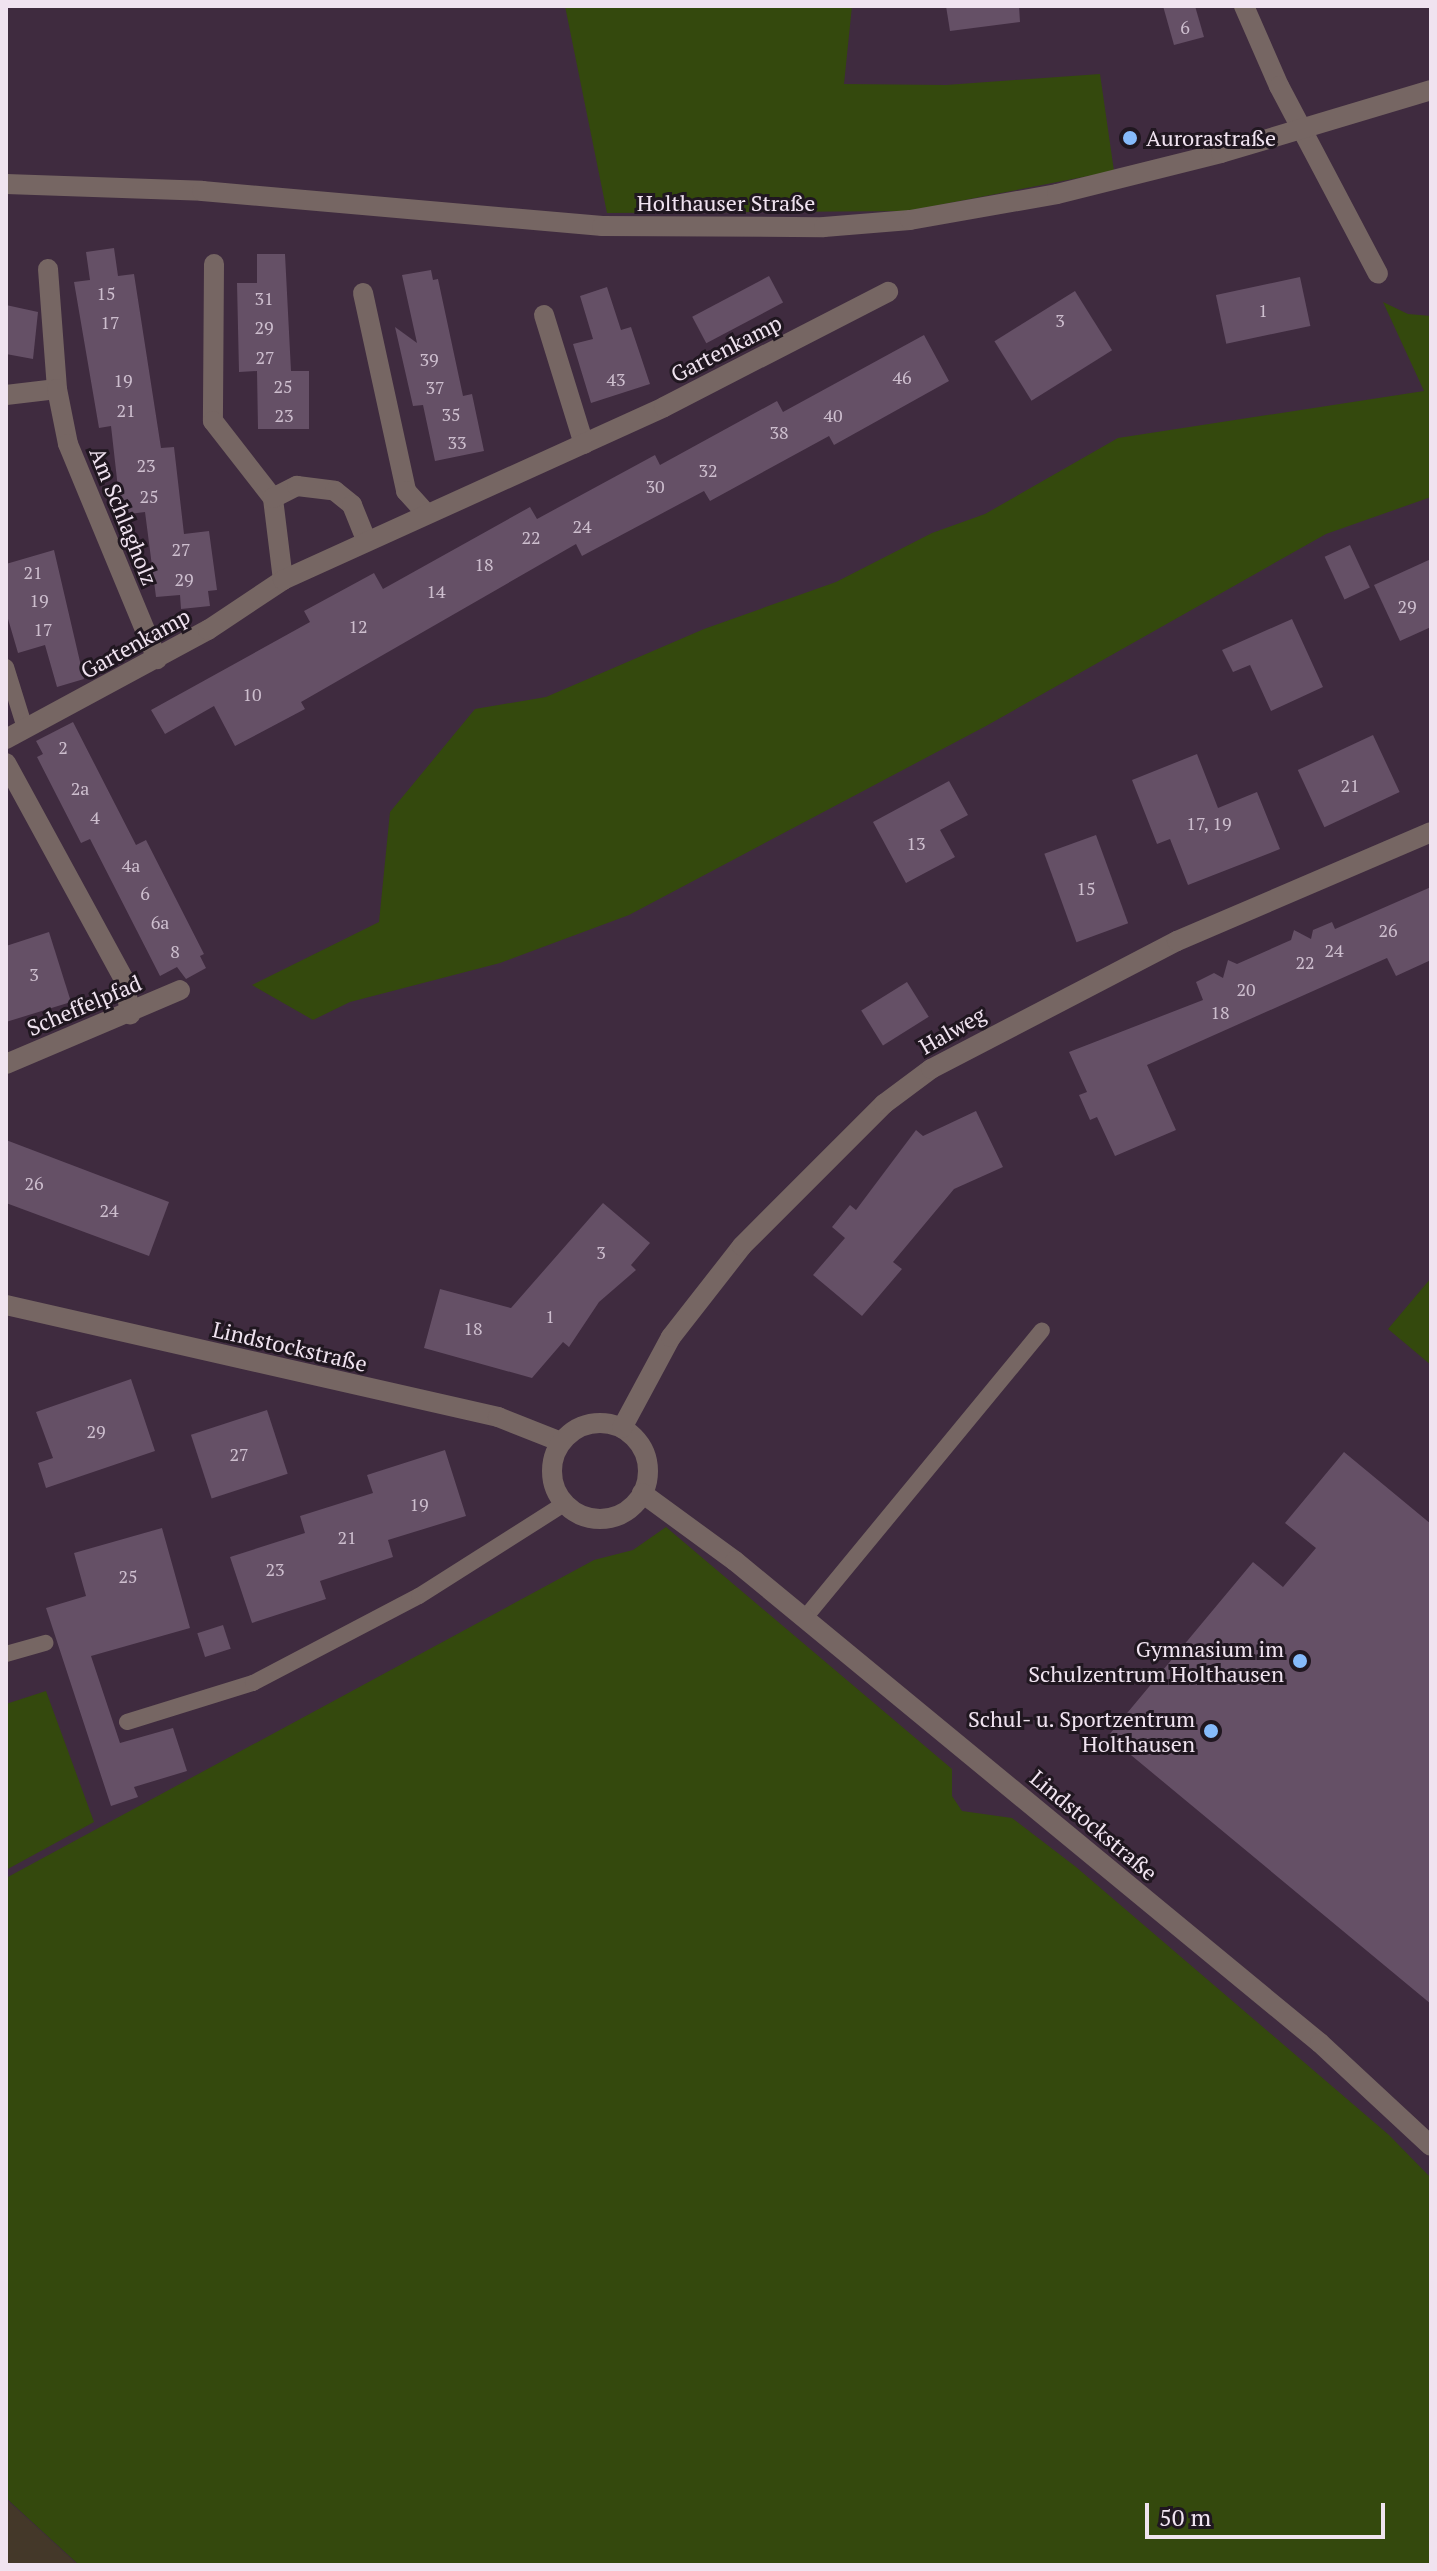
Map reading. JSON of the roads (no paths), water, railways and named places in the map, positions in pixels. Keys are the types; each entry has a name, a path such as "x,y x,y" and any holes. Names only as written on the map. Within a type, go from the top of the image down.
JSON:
{"street":[{"path":"1244,6 1378,274"},
{"name":"Holthauser Straße","path":"6,184 202,191 602,226 824,227 910,220 1057,194 1304,129 1431,90"},
{"path":"214,264 213,421 273,498 283,580"},
{"name":"Am Schlagholz","path":"48,269 57,389 68,444 157,659"},
{"name":"Gartenkamp","path":"6,739 157,659 283,580 366,539 584,444 888,292"},
{"path":"363,293 406,491 427,514"},
{"path":"544,315 584,444"},
{"path":"6,395 57,389"},
{"path":"273,498 297,486 335,491 352,505 366,539"},
{"path":"6,763 124,979 130,1014"},
{"name":"Halweg","path":"622,1428 671,1337 742,1246 820,1164 919,1078 983,1039 1177,941 1431,832"},
{"name":"Scheffelpfad","path":"6,1064 130,1014 180,990"},
{"name":"Lindstockstraße","path":"6,1305 498,1417 561,1442"},
{"path":"603,1422 622,1428 636,1439 648,1464 642,1493 633,1507 607,1518 576,1514 564,1504 554,1488 551,1467 561,1442 580,1426 603,1422"},
{"name":"Lindstockstraße","path":"642,1493 804,1619 1320,2043 1431,2146"}],"lane":[{"path":"6,667 25,728"},
{"path":"804,1619 1042,1330"},
{"path":"127,1722 253,1683 419,1596 564,1504"},
{"path":"6,1654 45,1643"}],"place":[{"name":"Aurorastraße","path":"1130,138"},
{"name":"Gymnasium im Schulzentrum Holthausen","path":"1300,1661"},
{"name":"Schul- u. Sportzentrum Holthausen","path":"1211,1731"}]}
